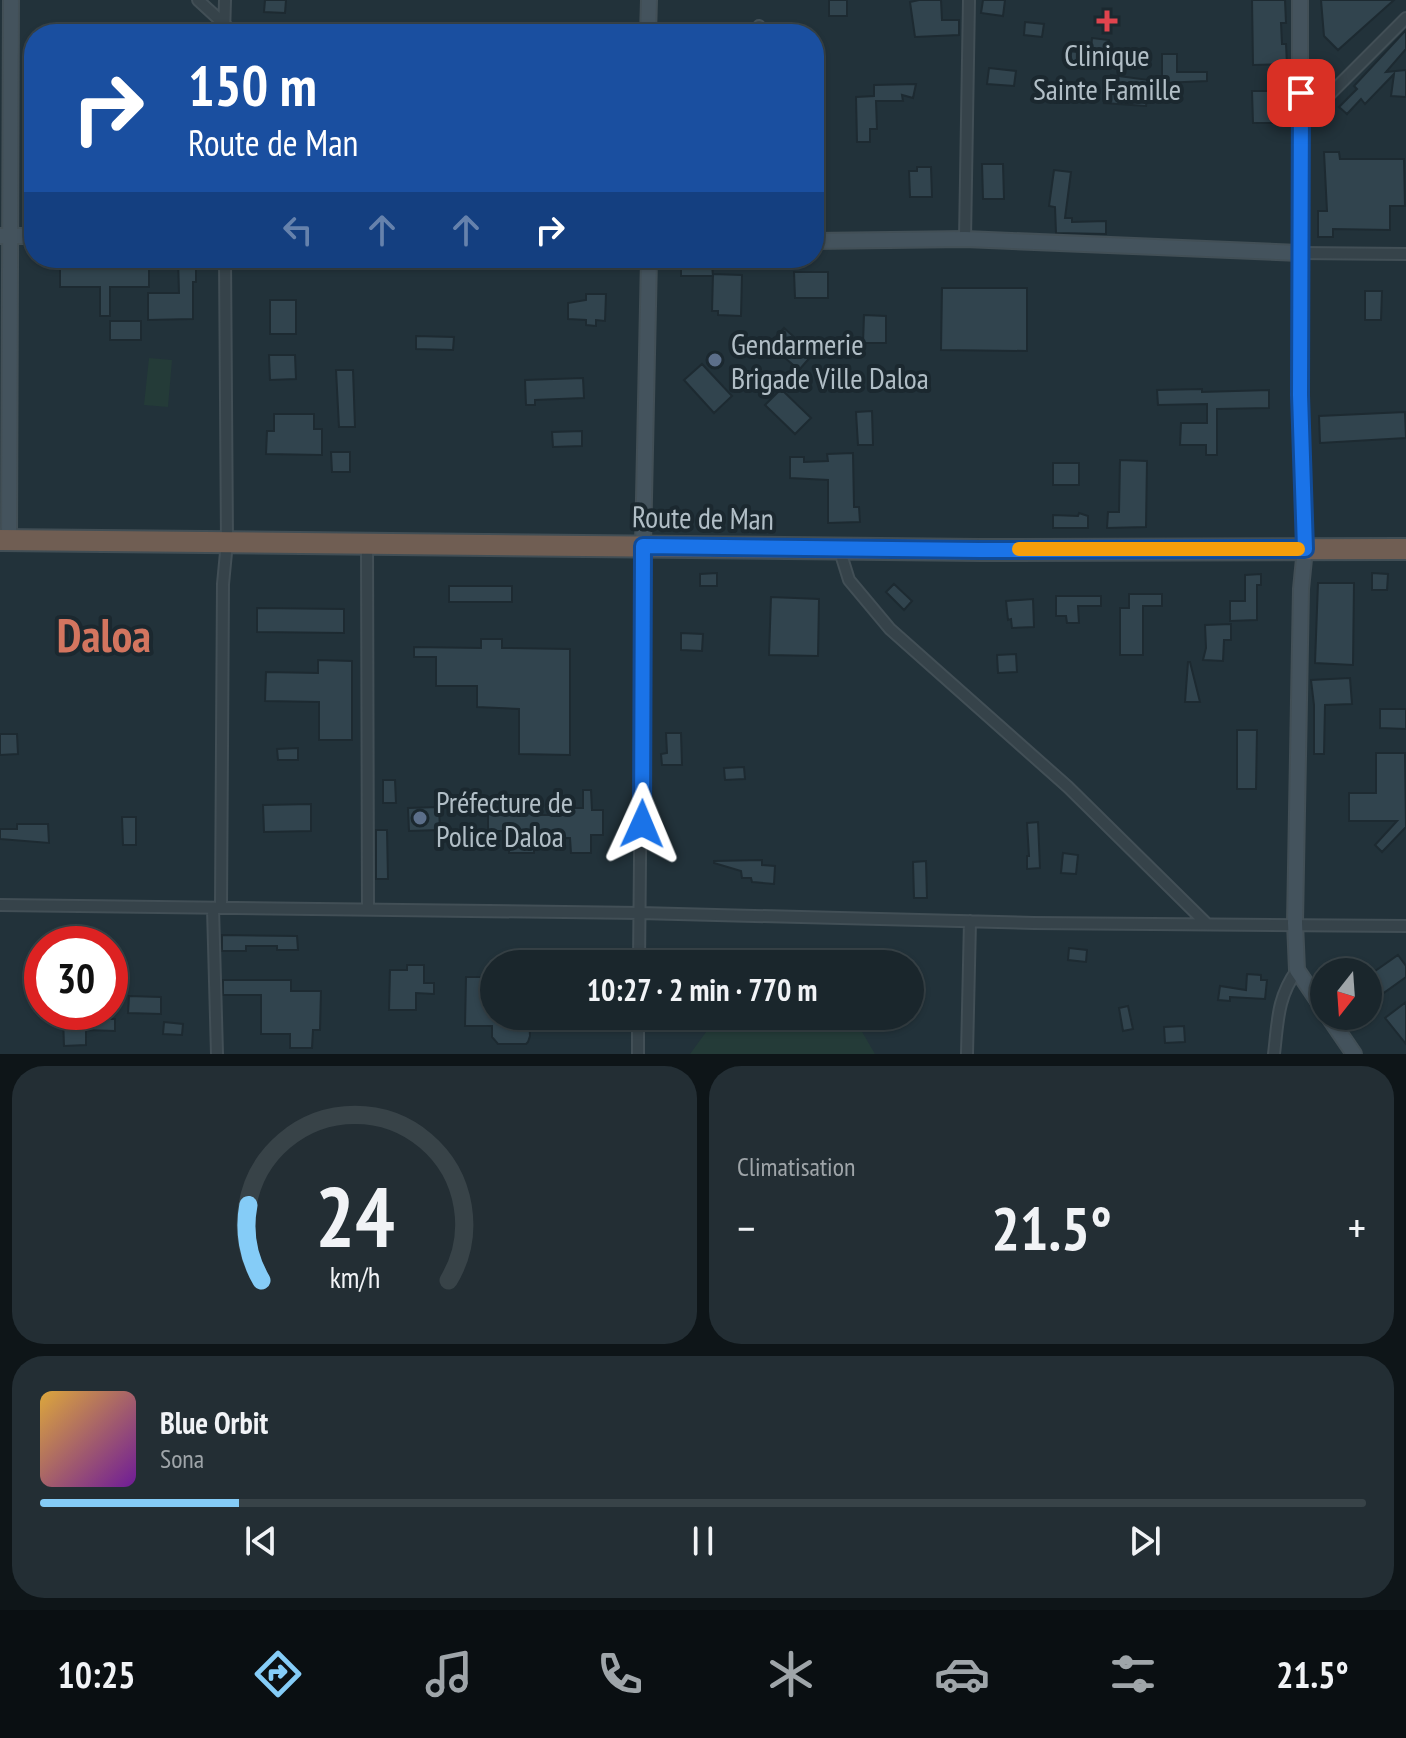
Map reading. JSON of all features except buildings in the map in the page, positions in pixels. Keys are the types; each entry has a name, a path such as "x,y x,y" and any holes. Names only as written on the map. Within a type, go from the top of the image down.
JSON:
{"highway":[{"name":"Route de Man","path":"5,540 839,548 1406,549"}],"street":[{"path":"5,540 11,0"},
{"path":"198,0 220,24"},
{"path":"224,24 225,0"},
{"path":"648,24 649,0"},
{"path":"965,239 969,0"},
{"path":"1300,0 1305,549 1301,589 1295,923 1297,970 1310,989"},
{"path":"1301,123 1406,18"},
{"path":"824,241 965,239 1300,253 1406,254"},
{"path":"217,1054 223,584 227,542 225,268"},
{"path":"639,950 649,268"},
{"path":"367,543 368,909"},
{"path":"839,548 849,580 890,629 1068,787 1207,924"},
{"path":"0,905 1406,926"},
{"path":"967,1054 970,921"},
{"path":"1274,1054 1284,988 1297,970"},
{"path":"638,1030 638,1054"},
{"path":"1338,1030 1354,1054"}],"green space":[{"path":"149,358 172,360 168,407 144,405"},
{"path":"861,1030 875,1054 690,1054 706,1032"}],"slow traffic":[{"path":"1019,549 1298,549"}],"place":[{"name":"Clinique Sainte Famille","path":"1107,21"},
{"name":"Gendarmerie Brigade Ville Daloa","path":"715,360"},
{"name":"Préfecture de Police Daloa","path":"420,818"}],"district":[{"name":"Daloa","path":"104,635"}],"route":[{"path":"642,824 643,546 979,550 1305,549 1300,395 1301,93"}]}
